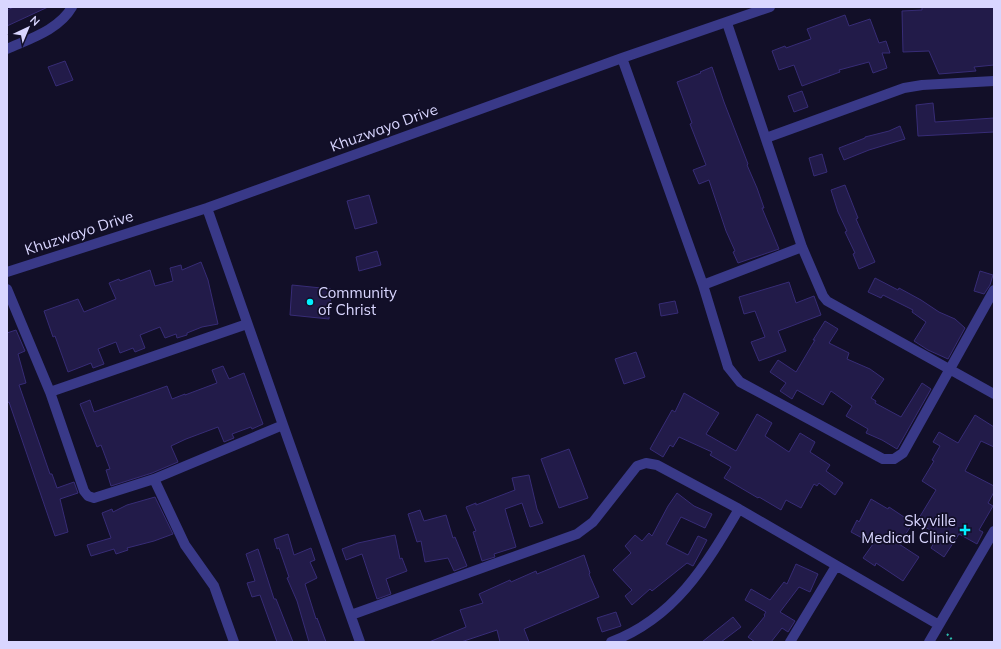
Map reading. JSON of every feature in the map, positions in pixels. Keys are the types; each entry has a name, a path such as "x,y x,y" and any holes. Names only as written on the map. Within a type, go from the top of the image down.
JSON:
{"street":[{"path":"7,49 48,30 68,14 72,7"},
{"name":"Khuzwayo Drive","path":"7,272 207,208 622,58 770,7"},
{"path":"727,23 802,247 823,296 827,300 994,394"},
{"path":"622,58 702,286 728,367 740,382 883,459 894,459 903,453 994,290"},
{"path":"766,138 904,88 922,85 994,81"},
{"path":"207,208 282,426 360,642"},
{"path":"702,286 802,247"},
{"path":"7,289 50,392 84,492 88,496 94,498 154,479 282,426"},
{"path":"50,392 247,324"},
{"path":"351,615 577,534 593,522 637,466 646,463 657,465 739,509 939,625"},
{"path":"154,479 185,545 214,586 234,642"},
{"path":"611,642 629,635 643,627 683,593 710,558 739,509"},
{"path":"930,642 994,531"},
{"path":"790,642 836,566"}],"building":[{"path":"14,7 48,7 7,26 7,10"},
{"path":"922,7 994,7 994,65 974,67 976,71 939,74 929,51 903,52 902,11 922,10"},
{"path":"845,15 849,26 870,19 879,43 886,41 890,53 882,53 887,68 873,73 869,62 839,70 840,72 802,86 794,65 779,70 772,51 785,46 786,48 811,39 807,29"},
{"path":"65,61 73,80 56,86 48,67"},
{"path":"712,67 764,208 762,208 779,249 738,263 709,180 699,184 693,170 706,165 690,124 692,123 677,82"},
{"path":"802,91 808,107 794,112 788,96"},
{"path":"933,103 935,122 994,118 994,132 918,136 916,105"},
{"path":"900,126 905,139 869,150 844,160 839,148 865,137 889,131"},
{"path":"822,154 827,172 814,176 809,158"},
{"path":"845,185 858,218 856,219 875,262 859,269 853,254 855,253 845,232 847,231 838,212 831,190"},
{"path":"369,195 377,223 355,229 347,201"},
{"path":"377,251 381,265 359,271 356,257"},
{"path":"201,262 208,280 218,324 202,327 187,333 187,335 177,338 176,334 165,338 160,327 140,335 145,348 135,352 133,348 120,353 116,342 98,349 104,364 93,368 91,363 68,372 44,311 78,299 84,312 116,299 109,283 119,279 120,281 150,270 155,286 173,281 170,268 181,265 182,270"},
{"path":"980,271 993,275 990,285 984,294 974,291"},
{"path":"875,278 898,290 899,288 921,300 939,312 955,319 965,328 948,359 928,350 914,341 926,322 912,312 913,310 883,295 881,298 868,292"},
{"path":"789,282 796,303 814,296 821,315 778,331 786,351 759,361 751,342 765,337 755,311 744,314 739,297"},
{"name":"Community of Christ","path":"292,285 331,289 329,319 290,315"},
{"path":"675,301 678,313 661,316 659,304"},
{"path":"825,321 838,329 829,343 849,353 847,359 870,369 884,379 871,398 876,401 875,403 901,417 922,383 931,389 897,449 866,433 868,429 846,416 852,406 831,391 823,405 797,390 792,399 780,391 786,383 770,372 778,360 796,372"},
{"path":"16,330 25,351 18,354 26,383 19,385 50,474 52,474 57,488 74,482 78,493 60,499 68,532 55,536 9,402 7,403 7,333"},
{"path":"636,352 645,377 624,384 615,359"},
{"path":"223,366 229,379 244,373 263,424 252,429 251,427 232,434 234,438 224,442 218,427 186,439 171,446 178,462 152,473 111,486 106,470 110,469 101,445 97,447 80,404 90,400 94,412 167,386 172,399 217,383 212,370"},
{"path":"684,393 719,413 706,434 736,451 757,414 772,423 765,436 789,452 800,433 815,442 810,452 830,465 826,471 843,483 835,495 819,483 817,486 814,484 801,508 786,500 781,510 724,478 731,467 710,455 712,452 679,437 673,447 670,445 663,457 650,449 672,410 675,412"},
{"path":"975,415 994,427 994,447 981,441 965,471 994,486 994,492 988,503 993,506 979,530 983,532 977,544 959,534 944,557 931,548 939,534 916,523 936,490 922,481 934,461 932,460 940,446 933,442 939,432 958,443"},
{"path":"569,449 588,498 559,508 541,459"},
{"path":"529,475 537,509 543,523 530,527 522,503 505,509 516,547 494,554 495,557 482,561 473,532 476,531 466,507 476,503 476,505 515,490 512,478"},
{"path":"677,493 694,506 712,514 705,528 681,517 666,544 688,555 698,536 707,540 693,566 687,563 652,591 650,589 632,605 625,596 632,590 613,570 631,553 625,546 635,535 642,541 649,533 652,536 668,506"},
{"path":"155,497 173,534 127,548 128,550 116,554 114,549 91,556 87,545 111,538 102,513 112,509 113,512 127,505"},
{"path":"871,499 888,509 889,507 913,523 899,544 919,557 903,581 876,563 875,566 863,558 873,544 851,532 857,520 859,522"},
{"path":"420,510 424,521 446,515 453,538 455,537 467,566 454,571 448,558 425,562 421,541 417,542 408,514"},
{"path":"288,534 294,555 311,548 315,560 310,562 317,578 305,584 316,619 317,618 326,642 309,642 297,601 287,578 289,577 279,548 277,549 274,539"},
{"path":"395,535 400,559 402,558 407,571 386,579 391,594 377,599 362,554 346,560 342,549 358,543"},
{"path":"258,549 274,599 276,599 293,642 277,642 260,595 252,597 247,583 255,581 246,554"},
{"path":"584,555 590,573 589,574 599,597 524,629 529,642 500,642 497,630 461,642 429,642 466,627 460,610 483,603 479,594 510,580 511,582 536,571 537,574"},
{"path":"796,564 818,574 810,592 799,587 780,612 795,621 788,632 782,628 771,642 755,642 748,637 765,616 764,615 766,612 745,600 751,589 770,600 784,582 787,584"},
{"path":"616,612 621,626 602,632 597,618"},
{"path":"733,617 741,627 721,642 702,642"}],"place":[{"name":"Community of Christ","path":"310,302"},
{"name":"Skyville Medical Clinic","path":"965,530"}]}
